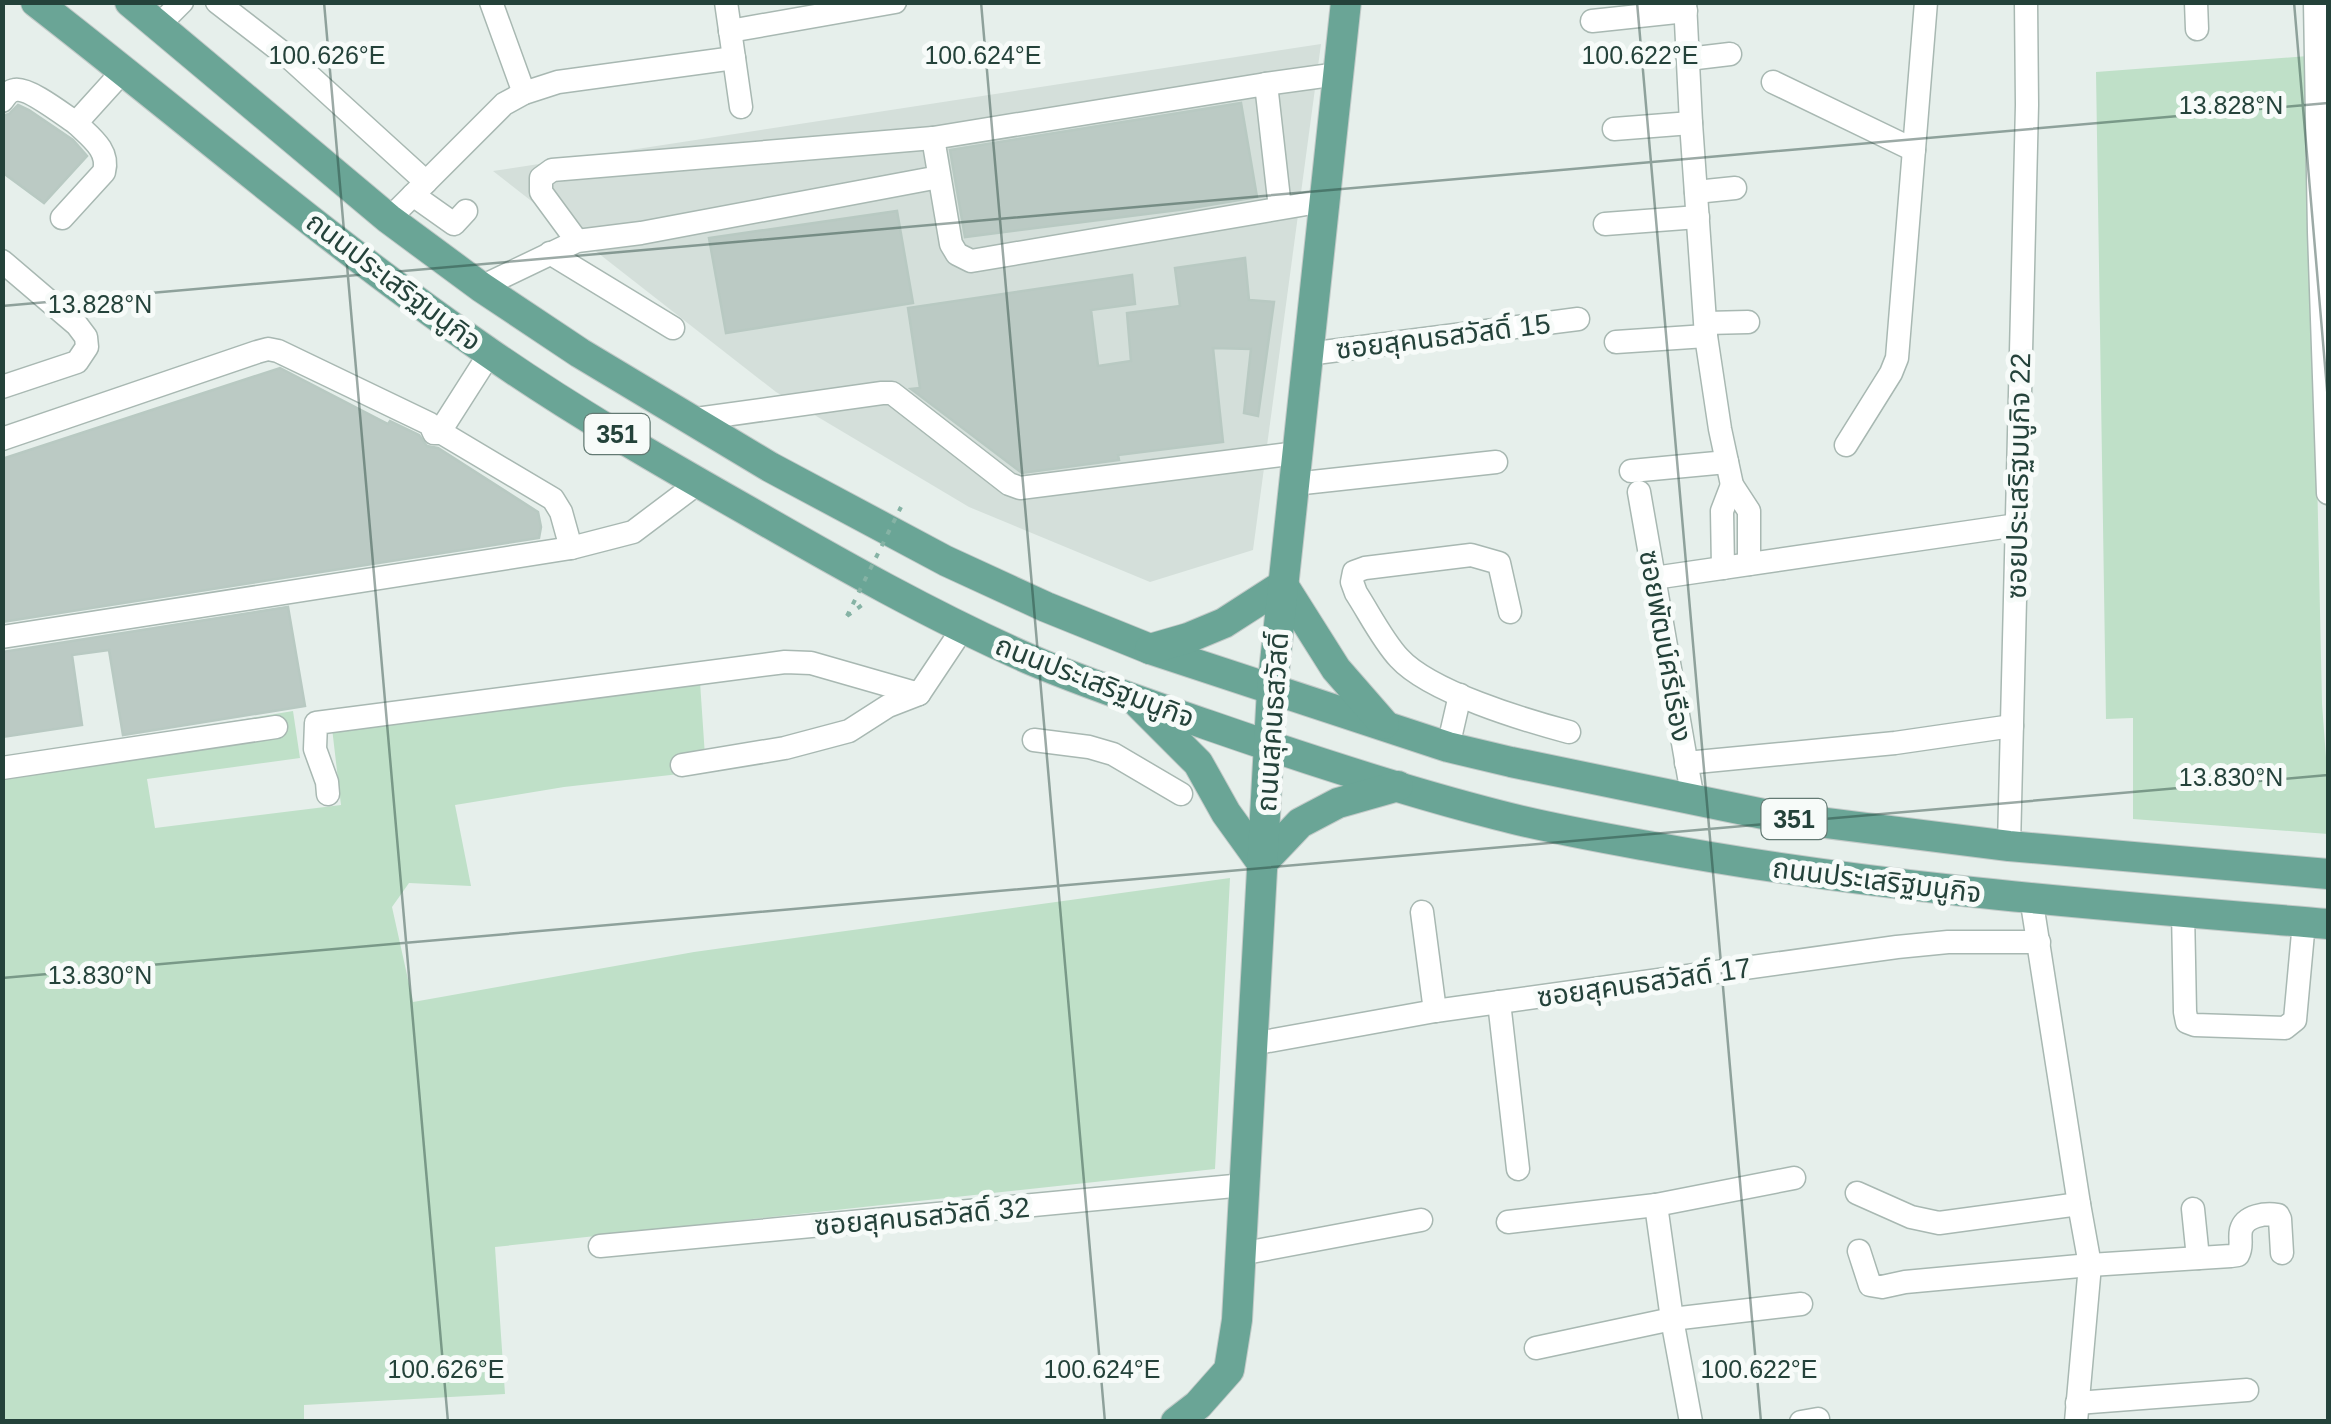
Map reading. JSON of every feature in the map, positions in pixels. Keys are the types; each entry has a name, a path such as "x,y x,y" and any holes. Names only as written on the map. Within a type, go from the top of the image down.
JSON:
{"main road":[{"name":"ถนนประเสริฐมนูกิจ","path":"36,2 399,288 490,353 698,483 837,562 1027,658 1269,746 1501,816 1724,860 1841,878 2316,923"},
{"name":"ถนนประเสริฐมนูกิจ","path":"130,2 388,220 580,353 689,420 916,545 1046,607 1150,649 1448,746 1778,817 2009,846 2328,874"},
{"name":"ถนนสุคนธสวัสดิ์","path":"1176,1422 1198,1405 1229,1370 1237,1320 1272,690 1346,2"},
{"path":"1150,649 1224,623 1283,585 1336,669 1386,726"},
{"path":"1027,658 1046,607"},
{"path":"1134,699 1198,763 1226,813 1262,863 1300,822 1338,803 1398,786"},
{"path":"1501,816 1511,762"}],"street":[{"path":"158,27 182,2"},
{"path":"217,2 292,60 454,224 466,211"},
{"path":"491,2 524,93"},
{"path":"726,2 741,107"},
{"path":"730,32 895,2"},
{"path":"1846,445 1892,373 1897,358 1926,2"},
{"name":"ซอยประเสริฐมนูกิจ 22","path":"2009,846 2027,105 2026,2"},
{"path":"2196,2 2196,30"},
{"path":"2315,2 2328,493"},
{"path":"1592,21 1686,7 1706,329 1730,474 1748,511 1749,564"},
{"path":"1688,60 1730,54"},
{"path":"388,220 504,104 524,93 558,82 734,58"},
{"path":"76,122 124,70"},
{"path":"577,241 542,192 542,178 552,170 933,138 1338,74"},
{"path":"1773,82 1914,150"},
{"path":"1266,84 1280,208"},
{"path":"2,102 8,93 27,92 76,122 100,146 106,163 104,172 62,218"},
{"path":"1614,129 1691,123"},
{"path":"933,138 951,244 957,254 971,261 1324,202"},
{"path":"482,286 577,241 641,233 939,177"},
{"path":"1696,192 1735,188"},
{"path":"1605,224 1698,217"},
{"path":"550,253 673,328"},
{"path":"2,261 78,325 86,336 87,347 78,362 2,387"},
{"name":"ซอยสุคนธสวัสดิ์ 15","path":"1308,354 1578,319"},
{"path":"1616,342 1748,322"},
{"path":"2,440 268,349 439,427 553,499 561,512 571,548"},
{"path":"439,427 490,353"},
{"path":"689,420 892,393 1009,484 1020,488 1297,453"},
{"path":"1294,484 1496,462"},
{"path":"1723,568 1722,510 1730,474"},
{"name":"ซอยพัฒน์ศรีเรือง","path":"1693,800 1635,481 1730,474"},
{"path":"2,637 571,548 633,532 698,483"},
{"path":"1654,578 2017,526"},
{"path":"1510,612 1498,563 1486,558 1471,555 1354,572 1356,593 1399,660 1460,696 1569,732"},
{"path":"682,765 785,748 849,731 888,706 920,694 963,628"},
{"path":"328,794 315,749 316,722 785,662 811,663 920,694"},
{"path":"1448,746 1460,696"},
{"path":"1686,762 1895,743 2012,726"},
{"path":"2,768 276,728"},
{"path":"1034,740 1113,754 1181,794"},
{"path":"2030,897 2090,1265 2077,1412 2247,1390"},
{"path":"2183,911 2185,1012 2187,1022 2195,1025 2290,1026 2295,1020 2316,923"},
{"path":"1422,912 1434,1011"},
{"name":"ซอยสุคนธสวัสดิ์ 17","path":"1252,1044 1434,1011 1897,947 1948,942 2039,942"},
{"path":"1500,1002 1518,1168"},
{"path":"1508,1222 1656,1205 1794,1178"},
{"name":"ซอยสุคนธสวัสดิ์ 32","path":"600,1246 1244,1186"},
{"path":"1857,1193 1911,1217 1939,1224 2079,1204"},
{"path":"1656,1205 1691,1422"},
{"path":"2193,1209 2198,1258"},
{"path":"1859,1251 1873,1286 2238,1255 2244,1224 2249,1218 2270,1214 2280,1219 2282,1253"},
{"path":"1240,1254 1421,1220"},
{"path":"1536,1348 1672,1319 1801,1304"}],"path":[{"path":"847,616 901,507"}],"shaded area":[{"path":"1321,44 1253,550 1150,582 969,507 776,392 493,171"}],"green space":[{"path":"2308,56 2328,834 2133,819 2133,718 2106,719 2096,72"},
{"path":"700,682 706,771 564,787 455,805 471,886 409,883 392,907 413,1002 694,952 1230,878 1215,1169 495,1247 505,1394 304,1405 304,1421 3,1422 3,760 293,711 300,758 147,779 155,828 341,805 332,728"}],"building":[{"path":"1241,103 1257,197 965,237 950,150"},
{"path":"18,105 73,140 87,156 44,203 2,172 2,116"},
{"path":"897,211 913,303 726,333 709,238"},
{"path":"1245,258 1249,300 1274,302 1258,416 1244,413 1251,349 1213,348 1223,442 1118,455 1119,460 1022,473 911,389 920,388 908,308 1132,275 1135,304 1091,310 1098,366 1131,361 1127,313 1180,306 1175,268"},
{"path":"280,368 388,424 390,421 419,435 427,446 438,448 538,512 539,538 2,622 2,459"},
{"path":"288,607 305,706 123,735 109,650 72,655 82,725 2,737 2,652"}]}
